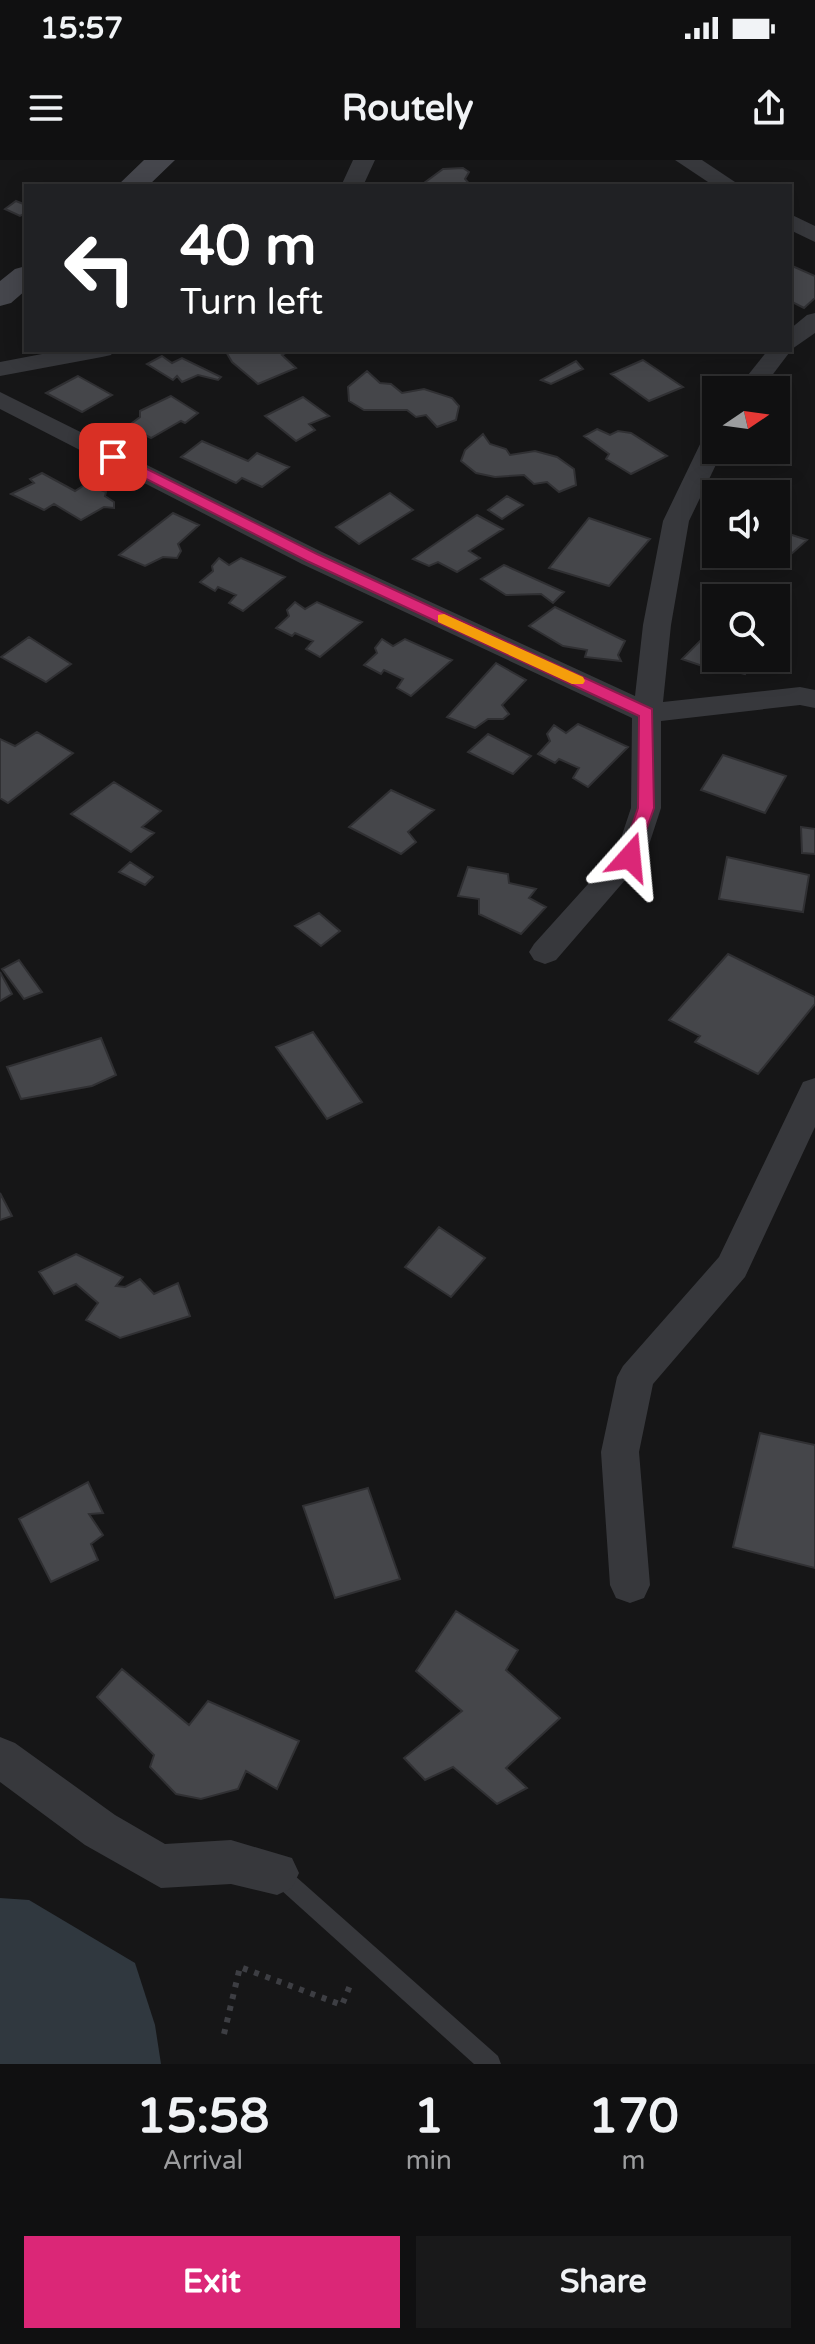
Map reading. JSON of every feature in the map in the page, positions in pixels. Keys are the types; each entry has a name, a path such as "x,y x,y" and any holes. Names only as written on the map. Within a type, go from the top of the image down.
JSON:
{"street":[{"path":"133,184 161,160"},
{"path":"353,184 364,160"},
{"path":"686,160 727,184"},
{"path":"792,222 815,235"},
{"path":"0,297 24,277"},
{"path":"792,340 815,320"},
{"path":"0,369 91,352"},
{"path":"760,376 779,352"},
{"path":"0,399 312,558 647,713 800,696 815,699"},
{"path":"545,952 630,857 646,808 647,713 657,625 676,521 703,464"},
{"path":"630,1585 620,1452 636,1377 732,1267 815,1091"},
{"path":"0,1757 100,1830 161,1866 231,1862 277,1873"}],"lane":[{"path":"277,1873 490,2064"}],"path":[{"path":"224,2034 240,1967 342,2005 352,1983 342,1974"}],"shaded area":[{"path":"0,1898 29,1900 135,1963 155,2025 161,2064 0,2064"}],"building":[{"path":"463,168 469,172 465,179 469,184 424,183 443,169"},
{"path":"16,201 24,204 24,214 20,216 5,209"},
{"path":"792,266 815,276 815,298 804,308 792,302"},
{"path":"226,352 287,352 282,355 296,368 258,384 232,362"},
{"path":"162,356 172,363 182,358 221,377 218,380 198,375 182,382 177,376 173,380 147,364"},
{"path":"643,360 683,387 649,401 611,374"},
{"path":"576,361 583,369 551,384 541,380"},
{"path":"367,371 380,383 391,384 402,393 424,389 452,398 459,406 456,420 437,427 426,415 416,417 407,410 364,410 349,401 348,387"},
{"path":"78,376 112,395 82,412 46,393"},
{"path":"171,396 198,413 185,423 181,421 151,438 128,426 140,417 140,411"},
{"path":"303,397 329,416 309,424 315,430 296,441 265,416"},
{"path":"597,429 610,435 618,431 631,433 667,456 631,474 606,459 609,454 584,436"},
{"path":"483,434 490,444 506,449 510,455 535,451 557,457 574,469 576,485 559,492 547,482 534,484 524,475 495,477 476,473 461,461 465,450"},
{"path":"202,441 248,461 257,453 289,467 262,487 242,478 236,483 181,457"},
{"path":"42,473 75,491 86,484 106,492 105,496 114,502 114,508 104,507 81,520 54,504 44,510 11,494 34,483 30,479"},
{"path":"390,493 413,510 359,544 336,527"},
{"path":"507,496 523,505 502,519 488,510"},
{"path":"173,513 199,525 178,544 181,551 177,558 163,557 145,566 119,555"},
{"path":"477,515 503,529 469,551 480,558 457,572 438,562 429,566 413,559"},
{"path":"589,518 650,539 609,586 549,568"},
{"path":"790,534 807,540 790,555"},
{"path":"219,558 229,565 241,558 285,577 243,611 229,603 236,595 218,587 215,591 200,582 213,571 212,566"},
{"path":"504,565 564,592 553,603 541,594 506,595 481,579"},
{"path":"295,602 305,609 317,602 362,622 320,657 306,649 313,641 276,628 289,616 287,610"},
{"path":"555,607 625,641 618,655 621,661 585,657 587,650 563,646 529,626"},
{"path":"29,637 71,664 46,682 1,657"},
{"path":"382,639 393,646 405,639 452,660 411,696 397,688 403,679 384,670 381,674 364,665 377,653 375,648"},
{"path":"702,639 702,666 682,659"},
{"path":"496,663 526,680 502,705 509,714 503,719 488,719 475,728 447,717"},
{"path":"578,724 628,747 588,787 573,778 579,768 559,759 555,763 538,754 550,741 547,734 554,725 566,733"},
{"path":"37,732 73,753 8,803 0,798 0,739 15,746"},
{"path":"488,734 531,756 513,774 468,752"},
{"path":"723,755 786,776 765,813 701,790"},
{"path":"114,782 161,811 142,827 154,833 131,852 71,814"},
{"path":"391,790 434,810 408,832 416,842 401,854 349,827"},
{"path":"801,827 815,829 815,854 802,853"},
{"path":"727,857 809,875 803,912 719,899"},
{"path":"130,862 153,877 145,885 119,872"},
{"path":"468,867 508,874 509,883 536,889 529,898 546,907 521,934 479,914 479,899 458,896"},
{"path":"319,913 340,931 321,946 295,926"},
{"path":"728,954 815,997 815,1004 758,1074 695,1042 700,1036 669,1020"},
{"path":"19,960 42,992 24,999 2,969"},
{"path":"0,972 12,994 0,1001"},
{"path":"313,1032 362,1102 327,1119 276,1047"},
{"path":"101,1038 116,1075 92,1086 21,1099 7,1067"},
{"path":"0,1193 12,1216 0,1220"},
{"path":"439,1227 485,1258 451,1297 405,1267"},
{"path":"76,1254 123,1277 116,1286 125,1287 140,1279 154,1294 178,1283 190,1316 120,1338 86,1320 98,1303 76,1284 54,1294 39,1272"},
{"path":"760,1433 815,1445 815,1568 733,1547"},
{"path":"88,1482 103,1513 89,1514 103,1535 91,1544 98,1560 51,1582 19,1519"},
{"path":"368,1488 400,1579 335,1598 303,1506"},
{"path":"456,1611 518,1650 506,1670 560,1718 506,1768 527,1788 497,1804 453,1767 425,1780 404,1758 462,1711 416,1671"},
{"path":"122,1669 189,1725 208,1701 299,1741 277,1789 246,1771 238,1789 201,1799 176,1794 150,1767 154,1755 97,1697"}],"slow traffic":[{"path":"444,619 578,681"}],"route":[{"path":"113,457 312,558 647,713 646,808 630,857"}]}
